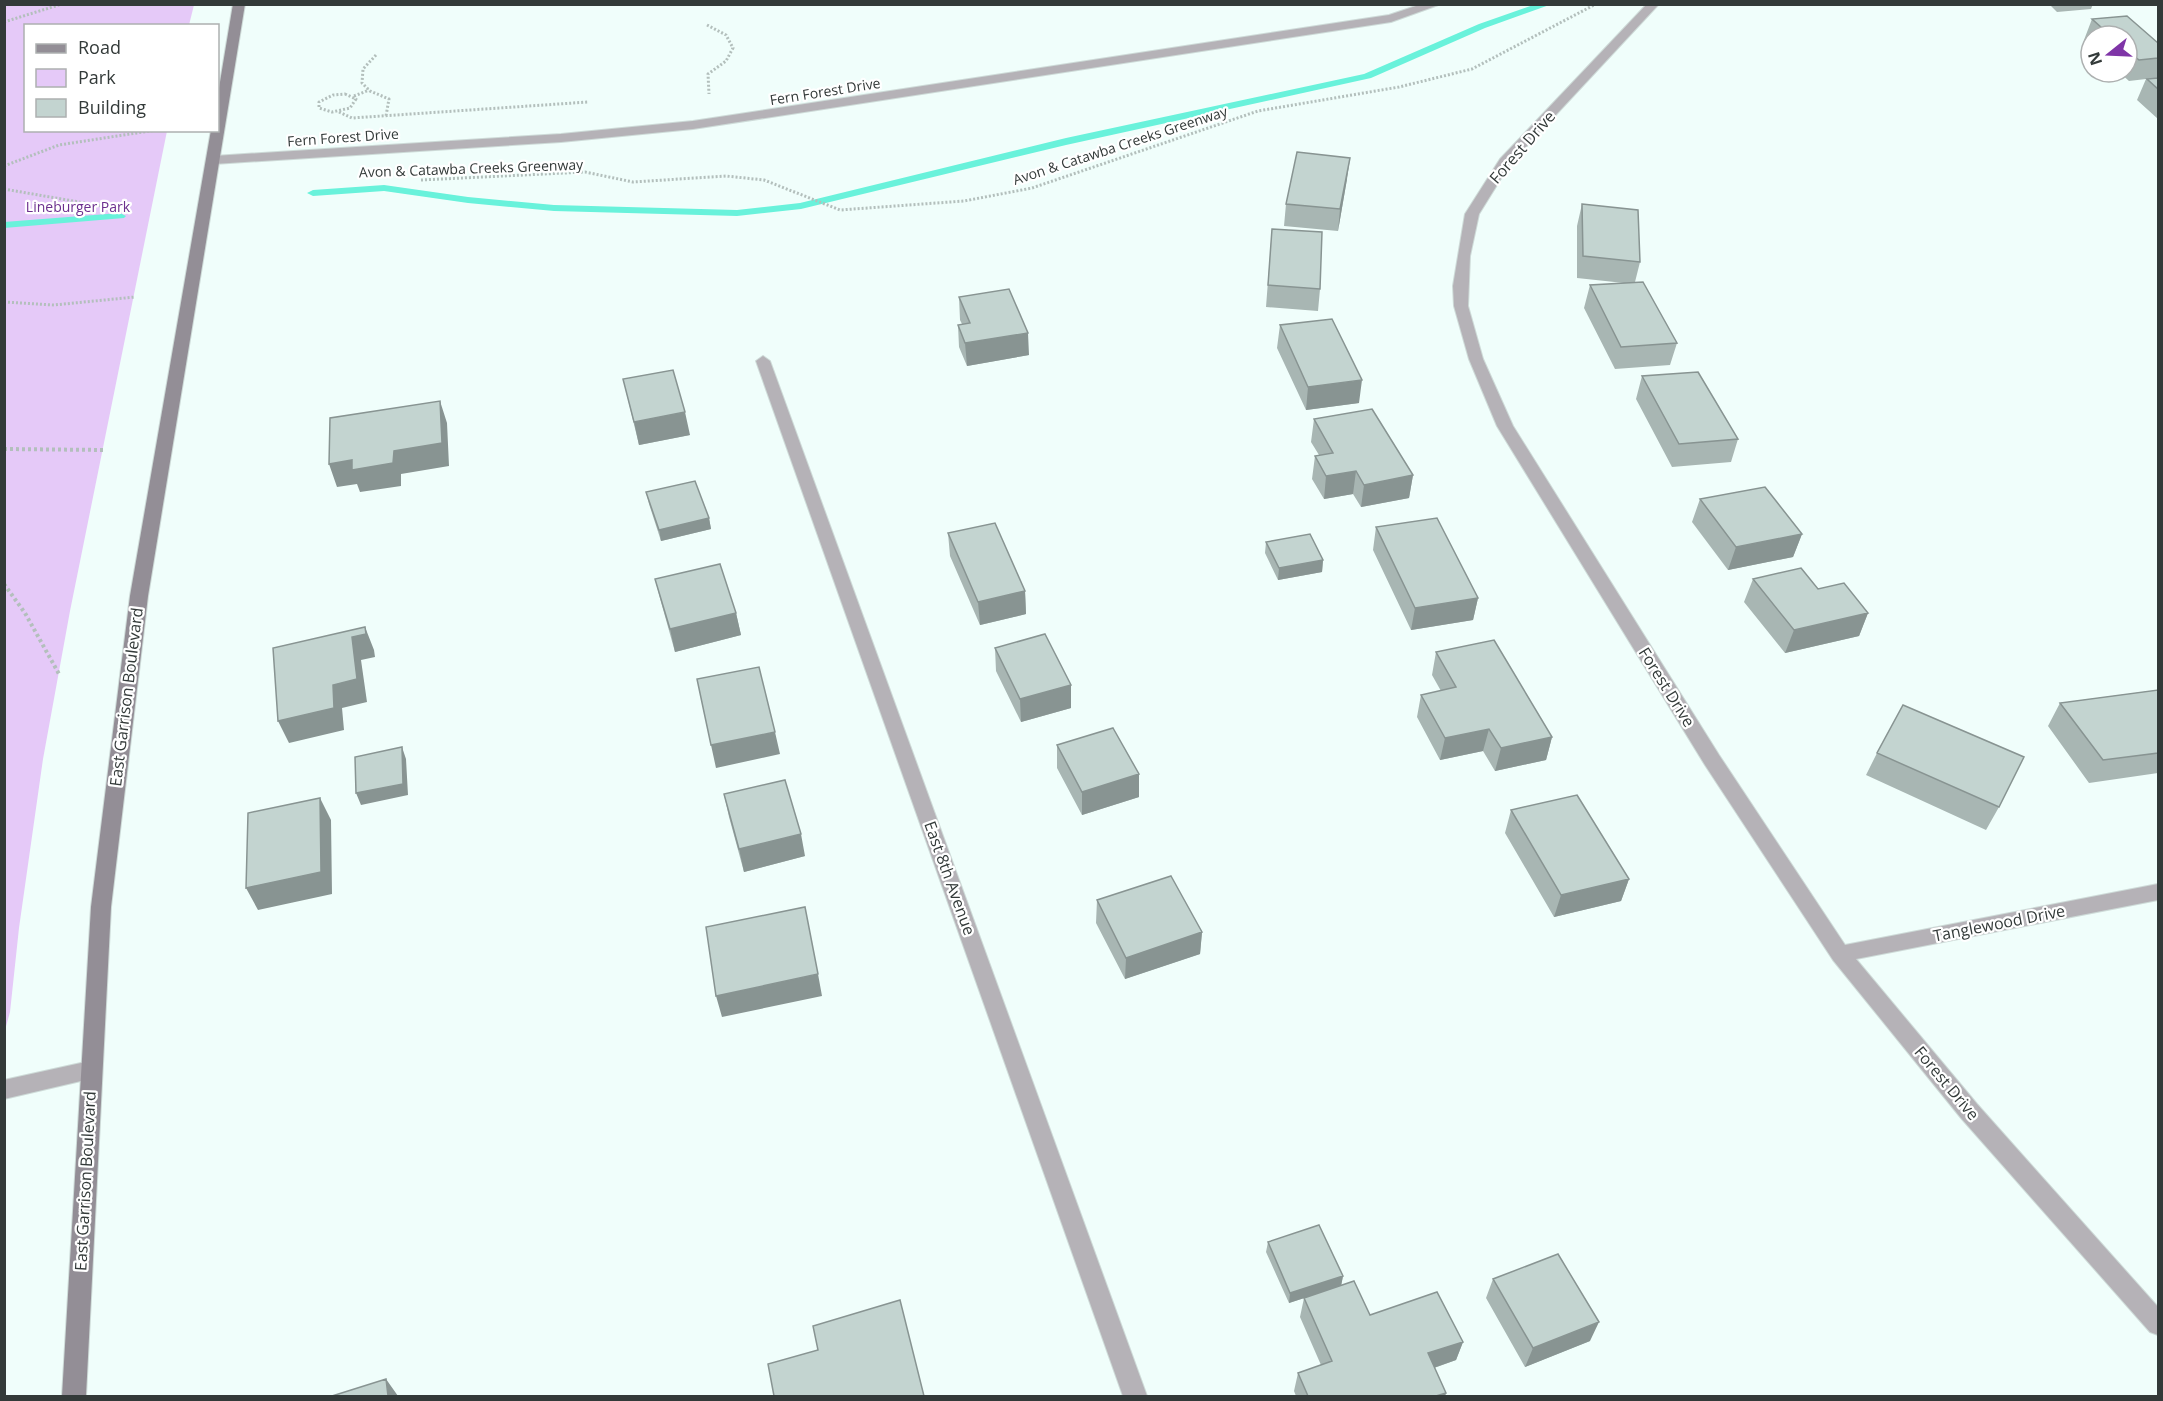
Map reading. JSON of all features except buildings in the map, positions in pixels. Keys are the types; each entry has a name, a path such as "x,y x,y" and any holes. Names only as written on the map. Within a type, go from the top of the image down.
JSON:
{"main road":[{"name":"East Garrison Boulevard","path":"219,129 239,4"},
{"name":"East Garrison Boulevard","path":"74,1396 90,1070 101,907 139,596 218,132"}],"street":[{"name":"Fern Forest Drive","path":"214,160 561,138 693,125 1380,19 1436,4"},
{"name":"Forest Drive","path":"1654,4 1505,162 1486,188 1472,214 1463,256 1461,306 1476,359 1505,426 1712,760 1840,954 1969,1111 2158,1324"},
{"name":"East 8th Avenue","path":"763,361 1135,1396"},
{"name":"Tanglewood Drive","path":"1840,954 2158,892"},
{"path":"4,1090 90,1070"}],"path":[{"path":"4,22 62,4"},
{"name":"Avon & Catawba Creeks Greenway","path":"420,180 464,180 585,172 633,182 726,176 764,180 840,210 964,201 1032,188 1258,111 1316,99 1400,87 1472,69 1596,4"},
{"path":"698,95 709,94 708,74 720,69 732,55 731,39 726,33 707,25"},
{"path":"376,55 363,69 362,83 369,90 389,99 386,116"},
{"path":"369,90 354,96 333,95 318,105 326,112 339,112 352,118 591,102"},
{"path":"339,112 354,105 356,102 354,96"},
{"path":"4,166 25,155 73,142 142,132"},
{"path":"4,189 118,209"},
{"path":"4,302 54,305 135,297"},
{"path":"4,449 104,450"},
{"path":"4,584 25,613 59,674"}],"green space":[{"name":"Lineburger Park","path":"5,4 194,5 189,24 24,24 24,132 167,132 70,611 43,759 19,928 10,1012 5,1030"}],"waterway":[{"path":"313,193 384,188 468,200 554,208 737,213 801,206 822,199 1050,145 1367,76 1482,26 1547,4"},
{"path":"4,225 120,216"}]}
